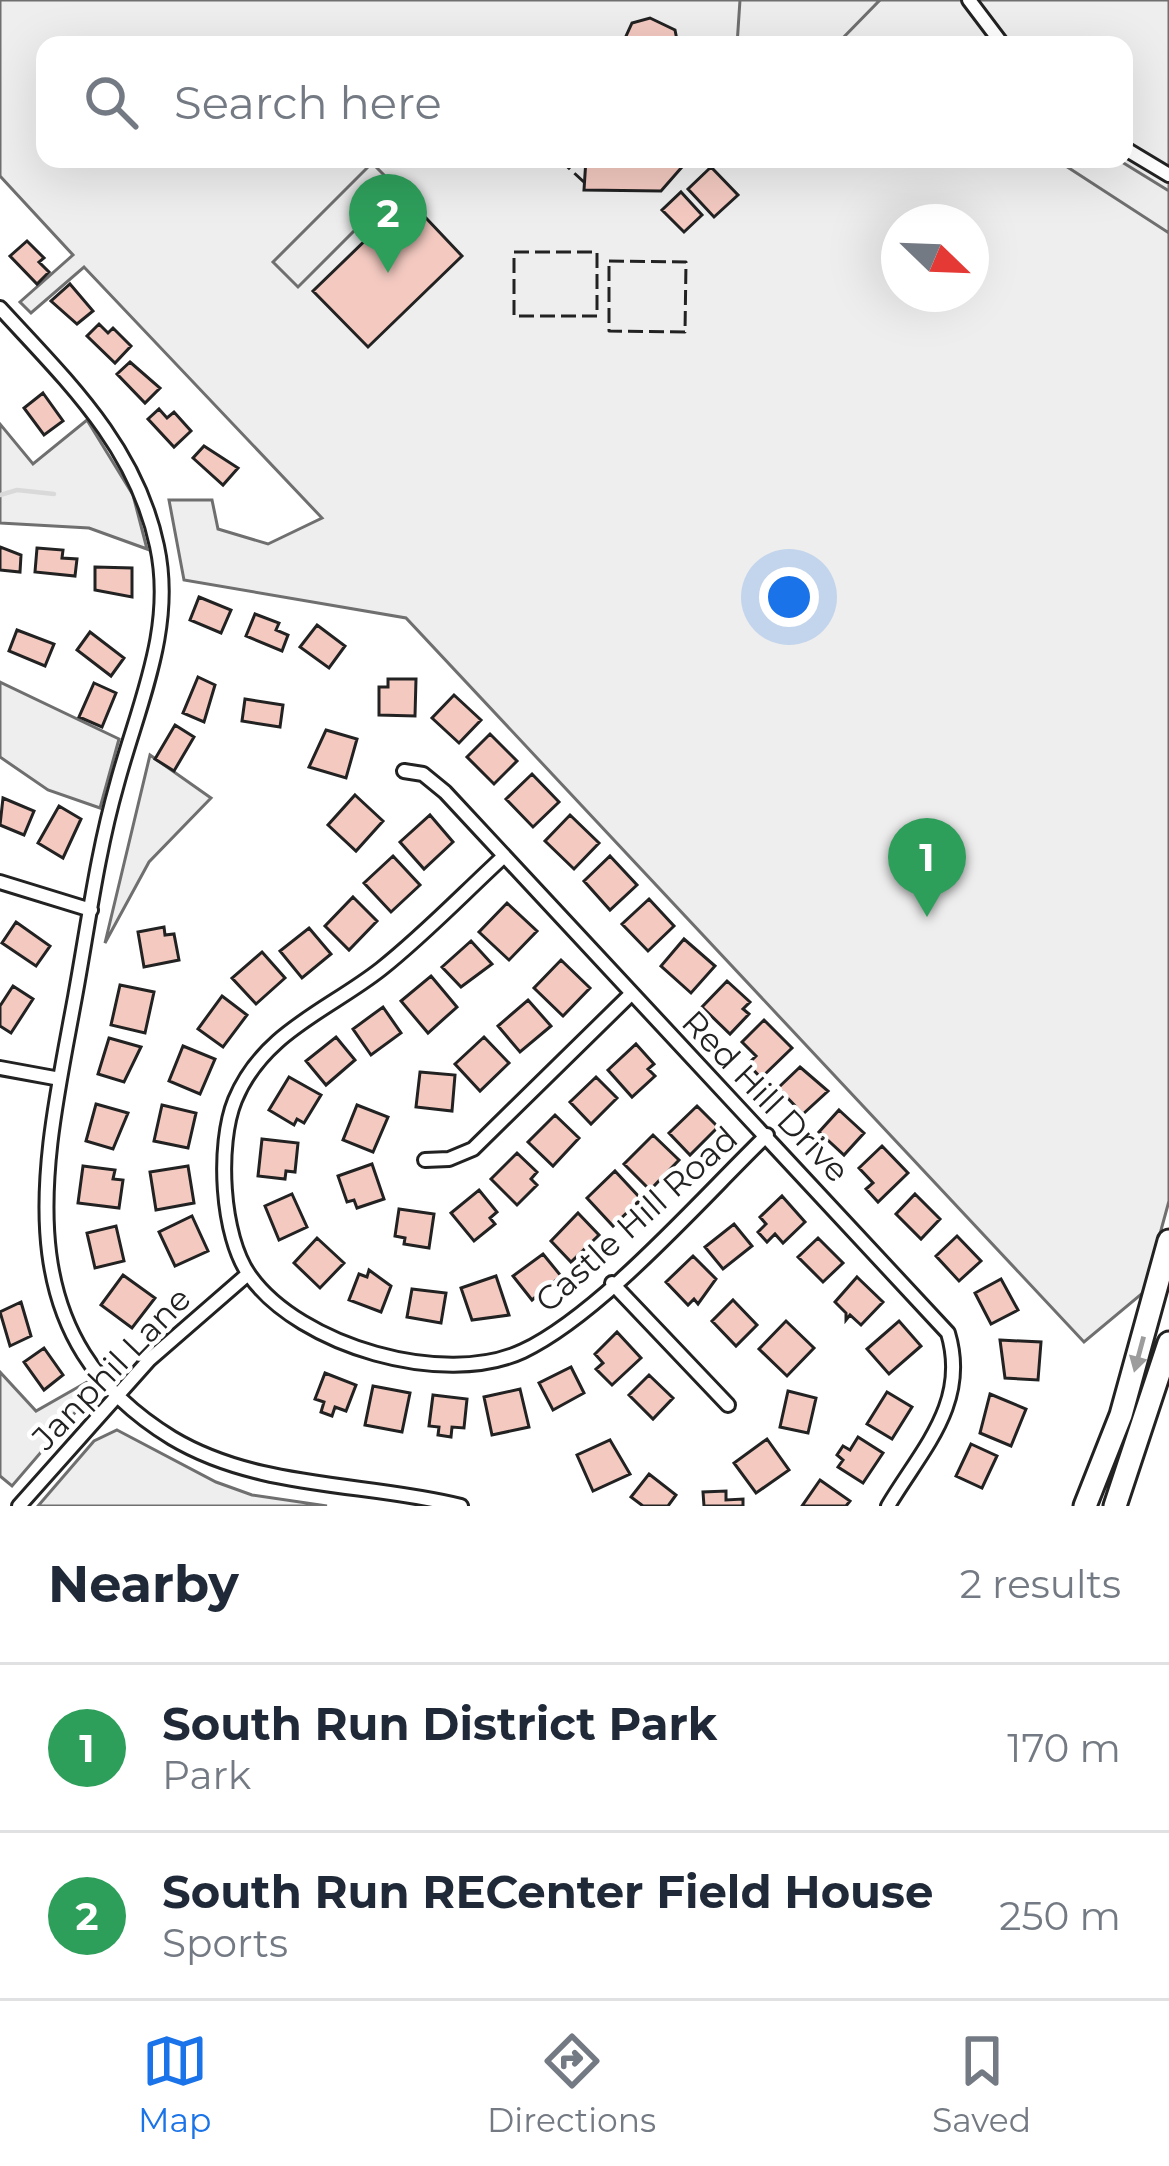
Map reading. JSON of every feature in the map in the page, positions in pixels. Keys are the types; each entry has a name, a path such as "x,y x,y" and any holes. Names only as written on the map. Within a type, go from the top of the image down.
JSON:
{"highway":[{"path":"1085,1506 1121,1415 1169,1241"},
{"path":"1115,1506 1169,1343"}],"street":[{"path":"969,0 996,36"},
{"path":"1133,153 1169,175"},
{"path":"0,308 97,414 130,467 158,548 159,639 115,790 43,1181 46,1251 59,1303 118,1396 172,1438 232,1466 461,1506"},
{"name":"Red Hill Drive","path":"404,771 423,774 446,791 502,858 948,1333 957,1381 888,1506"},
{"name":"Castle Hill Road","path":"502,858 387,964 280,1035 236,1098 225,1138 224,1174 230,1222 248,1274 296,1319 334,1340 375,1354 428,1362 475,1362 520,1352 584,1310 767,1136"},
{"path":"0,882 91,910"},
{"path":"425,1160 449,1159 473,1149 632,994"},
{"path":"0,1068 60,1079"},
{"name":"Janphil Lane","path":"19,1506 118,1396 221,1292 248,1274"},
{"path":"612,1283 728,1405"}],"shaded area":[{"path":"0,0 1169,0 1169,1201 1144,1292 1084,1342 406,618 184,580 169,500 212,500 218,529 268,544 322,518 84,267 31,313 20,302 73,255 0,176"},
{"path":"740,0 880,0 845,36 738,36"},
{"path":"367,168 377,168 397,188 298,287 273,262"},
{"path":"1069,168 1132,168 1169,191 1169,233"},
{"path":"87,420 133,495 147,549 89,528 0,523 0,424 33,464"},
{"path":"0,682 119,739 100,808 48,790 0,757"},
{"path":"150,755 211,798 149,862 105,943"},
{"path":"0,1372 36,1411 87,1382 84,1402 12,1486 0,1476"},
{"path":"117,1430 216,1482 252,1495 327,1506 38,1506 94,1441"}],"building":[{"path":"650,18 675,30 676,36 626,36 632,23"},
{"path":"585,168 681,168 661,191 584,190"},
{"path":"712,168 738,195 714,217 688,189"},
{"path":"681,192 702,215 684,232 662,210"},
{"path":"408,199 462,256 368,347 313,291"},
{"path":"27,241 44,258 39,262 49,272 37,284 10,256"},
{"path":"70,284 93,311 77,324 51,301"},
{"path":"99,324 108,333 113,328 131,346 115,363 87,336"},
{"path":"130,362 160,388 145,403 117,374"},
{"path":"43,393 63,421 44,435 24,408"},
{"path":"159,409 167,418 174,412 191,431 174,447 148,419"},
{"path":"204,446 238,468 223,485 193,458"},
{"path":"0,547 21,555 20,572 0,570"},
{"path":"37,548 63,550 62,558 77,559 75,576 35,572"},
{"path":"95,567 132,568 132,597 95,590"},
{"path":"199,597 231,610 221,633 190,620"},
{"path":"255,614 279,623 276,630 288,635 282,651 246,636"},
{"path":"317,625 345,646 329,668 300,647"},
{"path":"17,630 54,644 45,666 9,651"},
{"path":"90,632 124,658 111,676 77,650"},
{"path":"198,677 215,685 204,722 183,713"},
{"path":"388,679 416,679 415,716 379,715 379,687 388,687"},
{"path":"94,683 116,693 102,727 79,717"},
{"path":"454,695 481,720 459,743 432,718"},
{"path":"245,699 283,705 280,727 242,721"},
{"path":"175,725 194,737 174,771 155,759"},
{"path":"326,730 357,739 346,778 309,767"},
{"path":"490,734 517,761 494,784 467,757"},
{"path":"532,774 559,802 533,827 506,799"},
{"path":"355,795 383,821 356,851 328,825"},
{"path":"3,798 34,811 24,835 0,825"},
{"path":"59,806 81,819 63,858 38,843"},
{"path":"430,815 453,842 424,869 400,842"},
{"path":"570,815 599,843 574,869 545,841"},
{"path":"393,856 420,885 391,912 364,883"},
{"path":"610,856 637,885 610,910 584,881"},
{"path":"353,897 377,921 349,950 325,926"},
{"path":"649,899 674,926 648,951 622,924"},
{"path":"507,903 537,931 509,960 479,932"},
{"path":"16,922 50,946 36,966 2,943"},
{"path":"164,927 165,935 174,934 179,960 144,967 138,932"},
{"path":"309,928 331,954 302,978 280,951"},
{"path":"684,939 715,966 691,993 661,966"},
{"path":"471,941 492,964 461,987 442,967"},
{"path":"262,952 285,978 256,1004 232,978"},
{"path":"561,960 590,988 563,1016 534,988"},
{"path":"431,976 457,1007 428,1033 401,1001"},
{"path":"727,981 750,1002 743,1009 749,1014 730,1034 702,1007"},
{"path":"120,985 154,992 145,1033 111,1025"},
{"path":"13,986 33,999 11,1033 0,1026 0,1006"},
{"path":"222,996 247,1015 223,1047 198,1029"},
{"path":"528,1000 551,1026 520,1052 498,1026"},
{"path":"383,1007 401,1033 371,1055 353,1029"},
{"path":"764,1020 792,1048 761,1078 748,1064 756,1056 742,1042"},
{"path":"336,1037 355,1060 326,1085 306,1061"},
{"path":"484,1037 509,1063 480,1091 455,1064"},
{"path":"109,1038 141,1047 124,1082 98,1074"},
{"path":"636,1044 654,1064 648,1069 655,1076 632,1097 608,1070"},
{"path":"183,1046 215,1059 200,1094 169,1081"},
{"path":"800,1067 828,1091 803,1114 778,1088"},
{"path":"420,1072 455,1075 452,1111 416,1107"},
{"path":"289,1077 321,1095 304,1123 297,1119 294,1125 269,1110"},
{"path":"596,1077 617,1098 591,1124 570,1102"},
{"path":"96,1104 128,1113 113,1149 86,1141"},
{"path":"162,1105 196,1113 188,1148 154,1141"},
{"path":"357,1105 388,1117 373,1152 343,1140"},
{"path":"697,1106 718,1127 690,1155 669,1133"},
{"path":"839,1110 864,1133 844,1155 819,1132"},
{"path":"555,1115 579,1138 553,1166 528,1142"},
{"path":"653,1135 679,1160 650,1190 624,1164"},
{"path":"262,1139 298,1143 295,1172 286,1171 285,1179 258,1176"},
{"path":"882,1146 908,1173 878,1202 866,1189 873,1183 859,1168"},
{"path":"517,1153 537,1172 531,1179 537,1185 517,1205 491,1179"},
{"path":"372,1164 384,1199 357,1208 354,1200 347,1202 338,1176"},
{"path":"83,1166 115,1170 113,1179 123,1180 119,1208 78,1203"},
{"path":"188,1166 194,1203 156,1210 150,1172"},
{"path":"615,1171 641,1199 613,1226 587,1198"},
{"path":"479,1190 497,1212 490,1218 495,1224 474,1241 451,1213"},
{"path":"292,1194 307,1227 279,1240 265,1206"},
{"path":"915,1194 940,1219 921,1239 896,1214"},
{"path":"782,1196 805,1222 783,1243 775,1234 767,1242 758,1232 766,1224 760,1217"},
{"path":"399,1209 434,1214 429,1248 404,1244 405,1238 395,1236"},
{"path":"578,1213 599,1235 571,1262 551,1241"},
{"path":"192,1216 208,1251 175,1266 159,1232"},
{"path":"734,1224 752,1246 723,1269 705,1247"},
{"path":"116,1226 124,1261 95,1268 87,1233"},
{"path":"957,1236 981,1261 959,1281 936,1256"},
{"path":"317,1238 344,1263 320,1288 294,1263"},
{"path":"818,1238 843,1263 823,1282 798,1257"},
{"path":"543,1254 561,1276 532,1300 513,1276"},
{"path":"693,1256 716,1279 698,1304 694,1299 688,1305 666,1282"},
{"path":"369,1270 391,1286 381,1312 349,1300 359,1274 367,1277"},
{"path":"123,1275 155,1298 132,1328 101,1305"},
{"path":"496,1276 509,1315 472,1320 461,1288"},
{"path":"857,1277 883,1302 861,1325 850,1315 846,1320 846,1313 835,1302"},
{"path":"1001,1279 1018,1310 991,1324 975,1293"},
{"path":"412,1289 446,1293 441,1323 407,1317"},
{"path":"733,1300 757,1325 736,1346 712,1321"},
{"path":"21,1302 31,1336 10,1346 0,1312"},
{"path":"786,1321 814,1348 787,1376 759,1349"},
{"path":"899,1321 921,1346 889,1374 867,1349"},
{"path":"617,1332 641,1358 612,1385 596,1369 603,1363 595,1354"},
{"path":"1000,1340 1041,1342 1038,1380 1005,1378"},
{"path":"44,1348 63,1375 44,1390 24,1362"},
{"path":"571,1367 584,1393 553,1410 539,1383"},
{"path":"325,1373 356,1385 346,1411 335,1407 332,1416 321,1412 324,1402 315,1399"},
{"path":"649,1375 673,1398 653,1419 629,1395"},
{"path":"373,1386 410,1393 402,1432 365,1425"},
{"path":"520,1389 529,1427 492,1435 484,1397"},
{"path":"788,1391 816,1398 808,1433 780,1427"},
{"path":"887,1392 912,1407 892,1439 867,1424"},
{"path":"990,1394 1026,1409 1011,1446 980,1433"},
{"path":"433,1395 467,1399 464,1428 452,1427 451,1437 438,1435 439,1427 429,1426"},
{"path":"858,1437 883,1453 863,1483 838,1467 843,1460 837,1455 843,1446 850,1450"},
{"path":"767,1439 789,1470 756,1493 734,1463"},
{"path":"610,1440 630,1474 593,1491 577,1455"},
{"path":"971,1444 997,1456 982,1488 956,1476"},
{"path":"649,1474 676,1495 668,1506 643,1506 631,1497"},
{"path":"820,1480 850,1501 846,1506 802,1506"},
{"path":"726,1491 726,1500 743,1499 743,1506 704,1506 703,1492"}],"waterway":[{"path":"0,495 17,490 54,494"}],"fence":[{"path":"569,168 585,183"},
{"path":"514,252 597,252 597,316 514,316 514,252"},
{"path":"609,261 686,262 685,332 609,331 609,261"}],"place":[{"name":"South Run RECenter Field House","path":"388,273"},
{"name":"South Run District Park","path":"927,917"}]}
